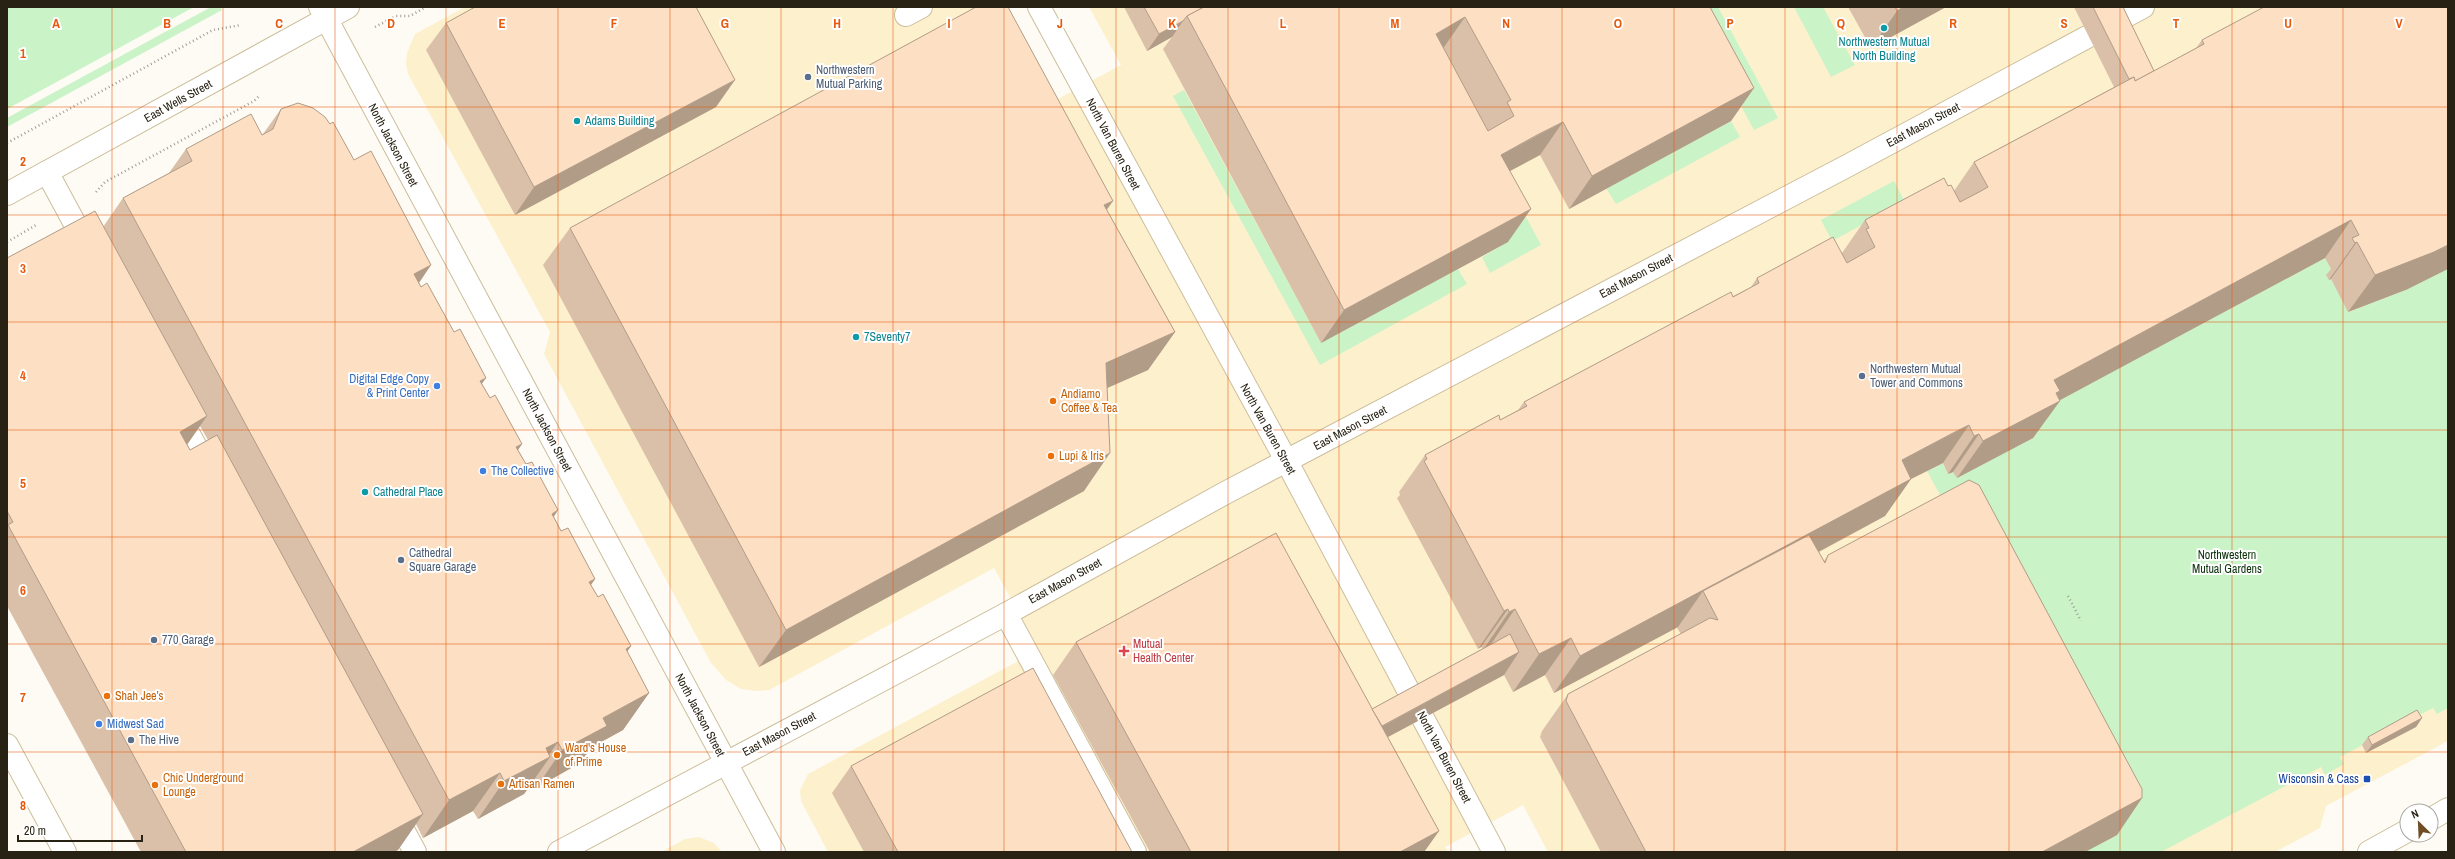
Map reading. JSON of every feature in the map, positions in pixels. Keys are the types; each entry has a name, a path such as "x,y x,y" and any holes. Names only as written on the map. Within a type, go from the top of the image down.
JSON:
{"main road":[{"name":"East Wells Street","path":"7,194 323,13 348,7"},
{"name":"North Van Buren Street","path":"1039,7 1287,462 1494,852"},
{"name":"East Mason Street","path":"559,852 1006,614 1227,492 1287,462 2143,7"},
{"name":"North Jackson Street","path":"323,13 774,852"},
{"path":"47,172 99,269"},
{"path":"167,394 220,493"},
{"path":"1006,614 1135,852"},
{"path":"7,745 65,852"},
{"path":"385,796 415,852"},
{"path":"2439,814 2448,809"},
{"path":"2369,852 2399,836"}],"path":[{"path":"390,20 396,16 410,16 426,7"},
{"path":"7,143 213,30 246,23"},
{"path":"7,242 92,196 105,182 254,101 264,91"},
{"path":"2068,596 2081,621"}],"shaded area":[{"path":"465,7 986,7 1041,108 1121,65 1089,7 2448,7 2448,741 2326,806 2320,828 2275,852 1548,852 1523,805 1445,847 1448,852 828,852 801,801 800,790 808,774 1039,650 994,568 769,690 756,691 741,689 726,680 711,663 544,354 550,332 408,74 406,64 407,53 415,34"},
{"path":"699,837 714,843 722,852 661,852 685,839"}],"green space":[{"path":"7,7 194,7 7,109"},
{"path":"211,7 220,7 222,10 7,127 7,118"},
{"path":"1688,7 1718,7 1778,118 1754,130"},
{"path":"1794,7 1823,7 1855,65 1831,77"},
{"path":"1184,90 1321,343 1458,269 1467,284 1320,365 1173,96"},
{"path":"1731,121 1740,137 1616,204 1606,188"},
{"path":"1894,181 1905,202 1832,241 1821,220"},
{"path":"1511,189 1541,245 1490,273 1482,257 1508,242"},
{"name":"Northwestern Mutual Gardens","path":"2325,258 2333,273 2329,280 2331,279 2349,312 2408,289 2448,269 2448,708 2437,714 2433,708 2340,757 2344,764 2325,775 2321,767 2161,852 2060,852 1954,521 1927,471 1943,463 1948,474 1953,472 2028,417"}],"building":[{"name":"Adams Building","path":"475,7 696,7 735,80 534,187 446,23"},
{"name":"7Seventy7","path":"976,7 1008,7 1113,201 1104,205 1175,332 1106,363 1110,453 786,630 570,228"},
{"path":"1144,7 1204,7 1187,16 1183,21 1159,34"},
{"path":"1204,7 1710,7 1754,88 1592,176 1563,122 1537,135 1501,155 1531,209 1344,310 1187,16","holes":["1465,17 1511,100 1507,102 1514,116 1488,131 1436,34"]},
{"path":"1895,7 1903,7 1897,11"},
{"path":"2093,7 2123,7 2154,71 2135,81 2134,77 2129,79"},
{"name":"Northwestern Mutual Tower and Commons","path":"2264,7 2448,7 2448,245 2375,275 2357,242 2355,243 2352,238 2359,235 2351,220 2054,380 2060,391 2056,393 2060,401 1983,441 1979,434 1974,436 1969,425 1902,460 1911,479 1580,656 1571,638 1539,654 1515,609 1509,612 1508,609 1504,611 1424,461 1427,459 1425,455 1499,415 1500,420 1527,406 1524,402 1731,292 1733,297 1759,283 1757,278 1833,237 1847,263 1875,247 1866,229 1869,228 1865,220 1944,178 1948,186 1951,185 1960,202 1981,191 1988,187 1974,162 2134,77 2135,81 2204,44 2202,40"},
{"name":"Cathedral Place","path":"298,103 313,108 325,117 330,124 333,122 354,160 371,151 431,265 414,274 421,287 427,283 454,332 460,329 486,378 480,381 490,398 495,395 522,444 516,447 526,464 532,462 558,510 552,514 561,531 568,528 595,579 589,582 598,597 603,594 631,646 626,649 649,693 603,718 607,726 562,750 558,742 546,748 550,757 504,781 500,773 449,800 123,198 192,161 186,149 251,114 262,135 273,129 281,109"},
{"path":"95,211 207,416 180,432 190,450 217,435 423,814 353,852 186,852 8,525 13,522 7,511 7,258"},
{"path":"1969,480 1979,485 2142,789 2142,798 2042,852 1646,852 1566,701 1568,694 1710,618 1718,620 1703,591 1809,535 1825,563 1828,555"},
{"path":"1276,533 1439,831 1400,852 1191,852 1076,642"},
{"path":"1510,634 1519,652 1382,726 1372,709"},
{"path":"1033,668 1132,852 898,852 851,766"},
{"path":"2417,710 2422,718 2372,745 2368,737"}],"place":[{"name":"Northwestern Mutual North Building","path":"1884,28"},
{"name":"Northwestern Mutual Parking","path":"808,77"},
{"name":"Adams Building","path":"577,121"},
{"name":"7Seventy7","path":"856,337"},
{"name":"Northwestern Mutual Tower and Commons","path":"1862,376"},
{"name":"Digital Edge Copy & Print Center","path":"437,386"},
{"name":"Andiamo Coffee & Tea","path":"1053,401"},
{"name":"Lupi & Iris","path":"1051,456"},
{"name":"The Collective","path":"483,471"},
{"name":"Cathedral Place","path":"365,492"},
{"name":"Cathedral Square Garage","path":"401,560"},
{"name":"770 Garage","path":"154,640"},
{"name":"Mutual Health Center","path":"1124,651"},
{"name":"Shah Jee’s","path":"107,696"},
{"name":"Midwest Sad","path":"99,724"},
{"name":"The Hive","path":"131,740"},
{"name":"Ward's House of Prime","path":"557,755"},
{"name":"Wisconsin & Cass","path":"2367,779"},
{"name":"Artisan Ramen","path":"501,784"},
{"name":"Chic Underground Lounge","path":"155,785"}]}
